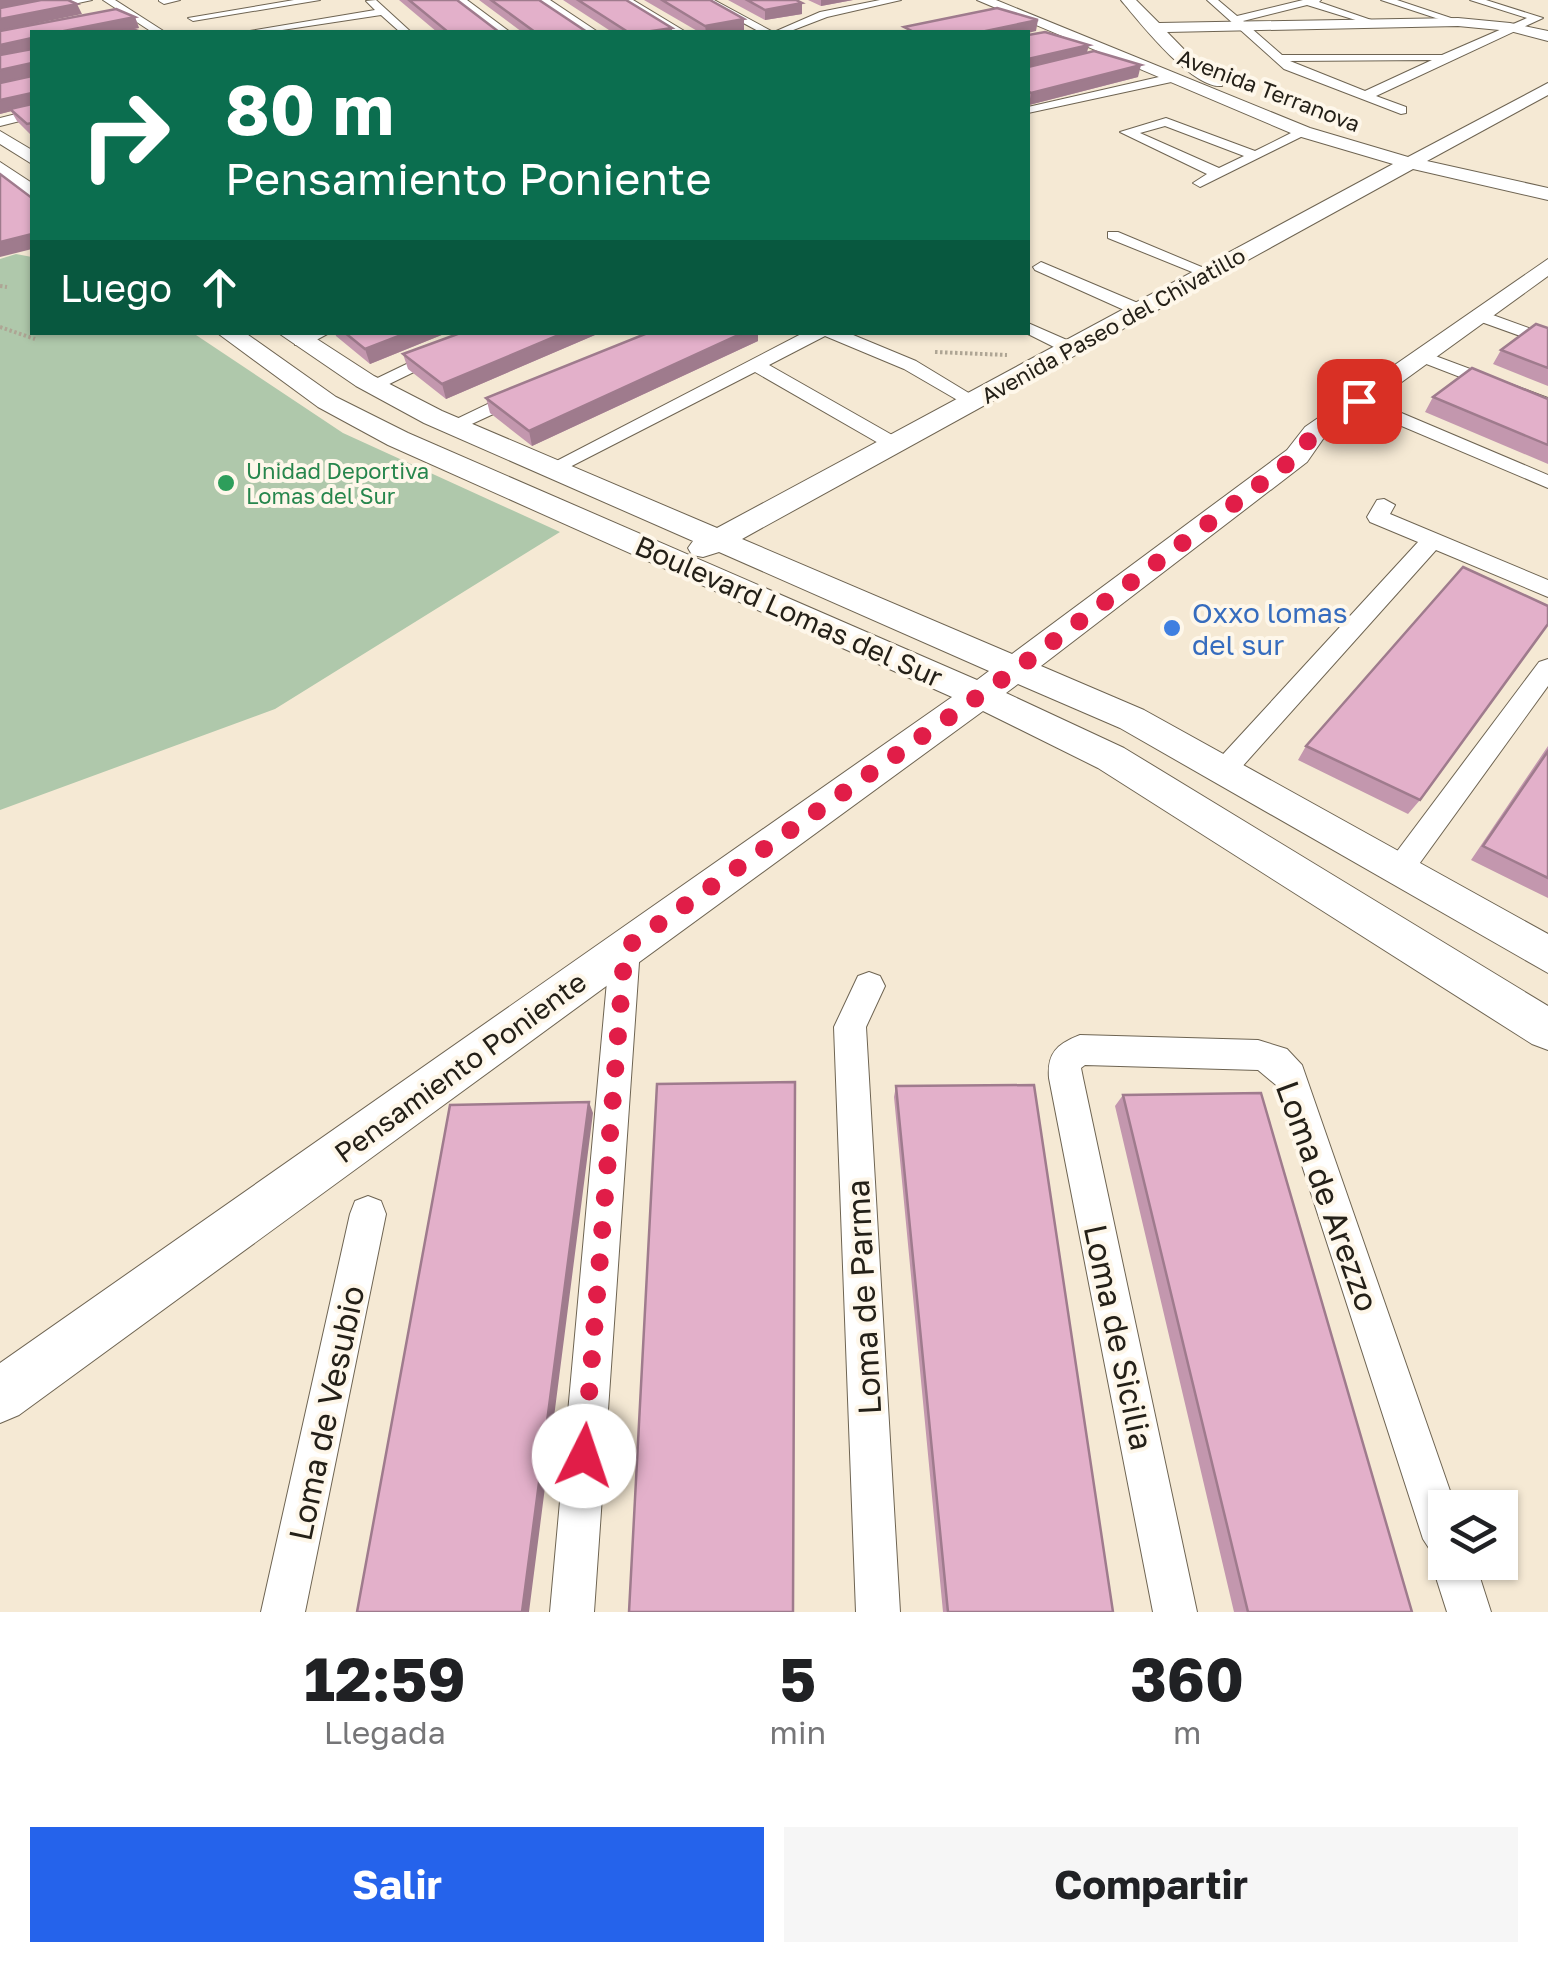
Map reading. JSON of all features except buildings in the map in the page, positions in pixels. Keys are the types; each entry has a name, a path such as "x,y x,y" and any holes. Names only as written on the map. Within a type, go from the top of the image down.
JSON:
{"street":[{"path":"0,17 87,0"},
{"path":"108,0 151,30"},
{"path":"193,18 316,0"},
{"path":"370,0 402,30"},
{"path":"460,0 501,30"},
{"path":"543,0 589,30"},
{"path":"625,0 677,30"},
{"path":"706,0 764,30"},
{"name":"Avenida Terranova","path":"1128,0 1200,75 1328,128 1417,159 1548,182"},
{"path":"1212,0 1288,66 1401,110"},
{"path":"1386,0 1458,22 1548,39"},
{"path":"1475,0 1543,16"},
{"path":"785,30 824,14 889,1"},
{"path":"1241,26 1312,1 1375,23"},
{"path":"808,30 844,24 809,7"},
{"name":"Avenida Terranova","path":"994,8 1304,132 1548,194"},
{"path":"263,30 382,12"},
{"path":"111,16 130,13"},
{"path":"1364,96 1504,29 1543,16"},
{"path":"1106,56 1154,56 1163,36 1241,26 1458,22"},
{"path":"1241,26 1504,29"},
{"path":"1278,58 1449,56"},
{"path":"1031,110 1200,75"},
{"name":"Avenida Paseo del Chivatillo","path":"678,562 1548,88"},
{"path":"0,122 30,114"},
{"path":"1217,173 1127,132 1166,122 1252,154"},
{"path":"1200,182 1304,132"},
{"path":"0,136 28,151"},
{"path":"0,168 30,190"},
{"path":"1113,235 1208,272"},
{"path":"1041,267 1139,310"},
{"path":"1018,668 1297,456 1314,433 1542,276"},
{"path":"1479,316 1548,341"},
{"path":"1030,329 1063,352"},
{"name":"Boulevard Lomas del Sur","path":"232,335 327,402 370,425 1111,758 1548,1030"},
{"name":"Boulevard Lomas del Sur","path":"304,335 372,384 454,426 1132,719 1548,955"},
{"path":"372,384 481,335"},
{"path":"553,468 813,335"},
{"path":"837,335 910,365 973,401"},
{"path":"1422,356 1548,406"},
{"path":"756,365 894,444"},
{"path":"454,426 543,383"},
{"path":"1359,401 1548,482"},
{"path":"1384,506 1378,517 1548,589"},
{"path":"1223,770 1432,540"},
{"name":"Pensamiento Poniente","path":"0,1396 1018,668"},
{"path":"1399,870 1548,668"},
{"path":"572,1612 625,948"},
{"name":"Loma de Parma","path":"870,986 850,1028 878,1612"},
{"name":"Loma de Arezzo","path":"1064,1061 1080,1050 1258,1054 1275,1060 1290,1076 1429,1490"},
{"name":"Loma de Sicilia","path":"1064,1061 1175,1612"},
{"name":"Loma de Vesubio","path":"283,1612 368,1214"},
{"path":"1459,1580 1470,1612"}],"path":[{"path":"0,286 7,287"},
{"path":"0,327 35,339"},
{"path":"874,350 1063,352"}],"green space":[{"name":"Unidad Deportiva Lomas del Sur","path":"16,254 30,257 30,335 196,335 343,433 560,532 275,709 0,810 0,259"}],"place":[{"name":"Unidad Deportiva Lomas del Sur","path":"226,483"},
{"name":"Oxxo lomas del sur","path":"1172,628"}],"route":[{"path":"584,1456 625,948 1018,668 1297,456 1314,433 1359,401"}]}
